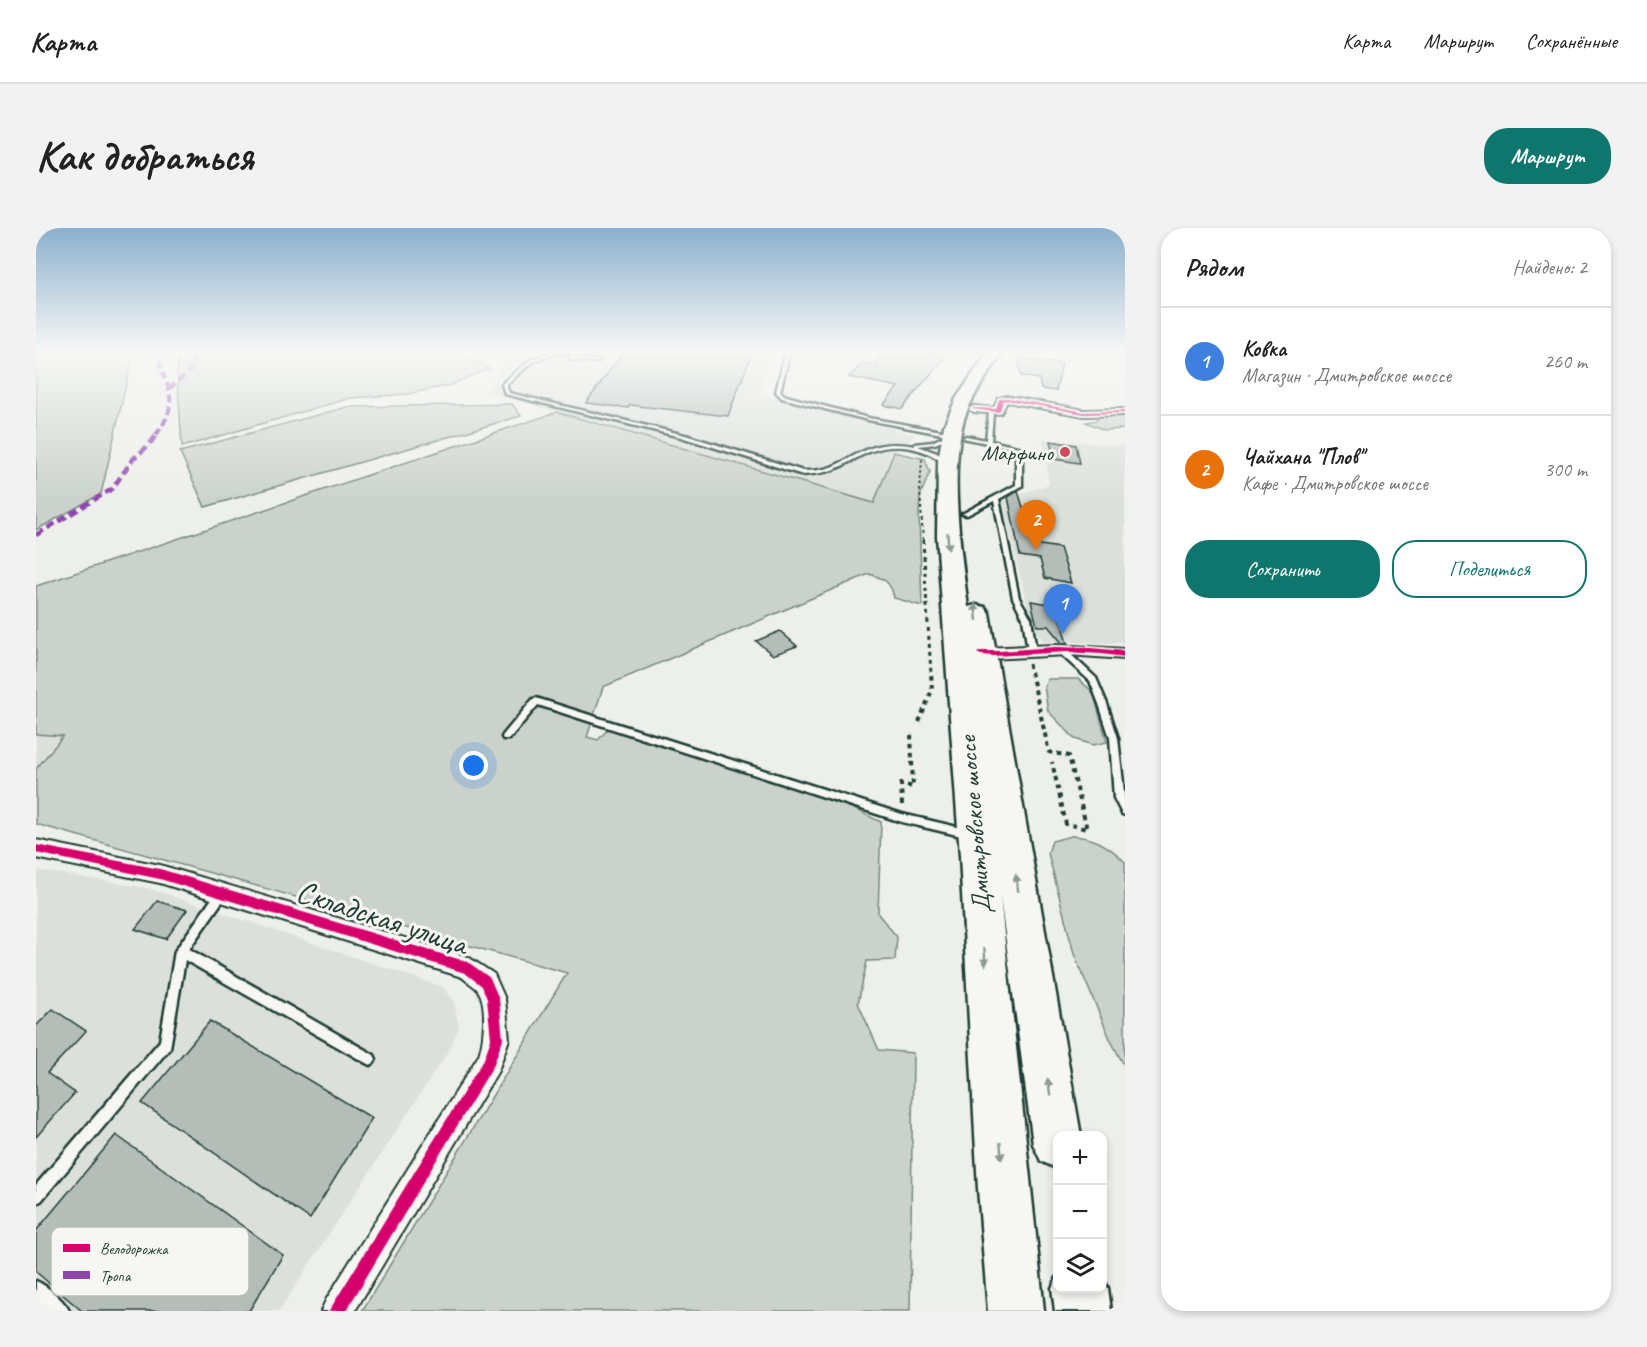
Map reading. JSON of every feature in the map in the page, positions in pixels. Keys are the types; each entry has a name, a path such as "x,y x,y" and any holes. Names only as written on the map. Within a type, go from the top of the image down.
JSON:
{"highway":[{"name":"Дмитровское шоссе","path":"963,401 965,514 981,653 1056,1131"},
{"name":"Дмитровское шоссе","path":"985,401 982,411 948,465 948,536 1016,1311"},
{"path":"1081,1293 1083,1311"}],"street":[{"path":"982,411 998,411 1001,401"},
{"path":"1015,401 1084,413 1125,412"},
{"path":"981,653 1003,655 1061,650 1125,654"},
{"name":"Складская улица","path":"36,849 160,874 468,968 486,982 493,999 497,1039 489,1062 337,1311"}],"lane":[{"path":"534,401 683,436 802,473 818,474 876,446 909,446 964,437"},
{"path":"798,401 868,419 1018,448 1019,486 965,514"},
{"path":"909,446 923,449 948,465"},
{"path":"996,498 1016,598 1027,618 1029,651"},
{"path":"1061,650 1093,680 1103,704 1114,738 1119,798 1125,811"},
{"path":"506,737 536,701 902,818 975,836"},
{"path":"36,1196 166,1044 181,951 222,893"},
{"path":"181,951 370,1059"},
{"path":"36,1289 61,1311"}],"path":[{"path":"919,722 932,690 920,489 923,449"},
{"path":"1029,651 1049,752 1069,756 1087,829 1066,824 1052,762"},
{"path":"902,818 901,784 913,787 911,733"}],"shaded area":[{"path":"36,401 122,401 101,494 36,530"},
{"path":"179,401 341,401 182,447"},
{"path":"517,401 781,401 916,435 894,452 874,504"},
{"path":"512,404 521,416 205,507 180,452 347,407"},
{"path":"557,412 874,503 894,452 925,459 930,472 920,496 922,606 894,598 886,582 869,574 603,687 587,737 598,740 608,729 712,759 815,793 881,822 878,914 897,937 895,960 867,961 858,1003 879,1050 913,1053 910,1311 362,1311 567,973 36,824 36,769 63,736 36,734 36,586"},
{"path":"1125,415 1125,429 1104,430 1086,422 1098,420 1096,416"},
{"path":"1043,439 1125,446 1125,643 1045,642 1033,629 1002,501 1049,484"},
{"path":"1048,679 1078,679 1093,692 1107,742 1093,745 1075,739 1048,711 1044,686"},
{"path":"36,734 63,735 36,769"},
{"path":"1079,836 1101,843 1125,862 1125,1067 1111,1041 1074,954 1048,853 1052,841"},
{"path":"36,870 148,888 443,987 454,1003 459,1027 449,1050 279,1311 36,1311"}],"building":[{"path":"588,401 734,401 728,416 630,405 628,408 586,403"},
{"path":"887,401 909,401 902,409 883,405"},
{"name":"Марфино","path":"1050,441 1076,445 1080,463 1054,459"},
{"path":"1018,491 1034,544 1060,548 1071,583 1045,578 1040,559 1020,556 1008,497"},
{"path":"1031,601 1056,605 1067,643 1062,643 1048,626 1037,626"},
{"path":"780,631 797,646 773,655 756,641"},
{"path":"157,901 187,910 166,939 135,929"},
{"path":"53,1009 86,1031 47,1073 75,1093 36,1137 36,1026"},
{"path":"210,1021 372,1118 310,1219 142,1103"},
{"path":"116,1135 244,1227 51,1227 51,1285 36,1272 36,1231"},
{"path":"249,1231 283,1255 249,1311 82,1311 64,1296 249,1296"}],"marked path":[{"path":"36,535 112,489 133,459 149,445 168,419 171,401"}],"cycle path":[{"path":"974,409 998,411 1001,401"},
{"path":"1015,401 1084,413 1125,412"},
{"path":"981,653 1067,650 1125,654"},
{"path":"36,849 160,874 468,968 486,982 493,999 497,1039 489,1062 337,1311"}],"place":[{"name":"Марфино","path":"1065,452"},
{"name":"Чайхана \"Плов\"","path":"1036,550"},
{"name":"Ковка","path":"1063,634"}]}
